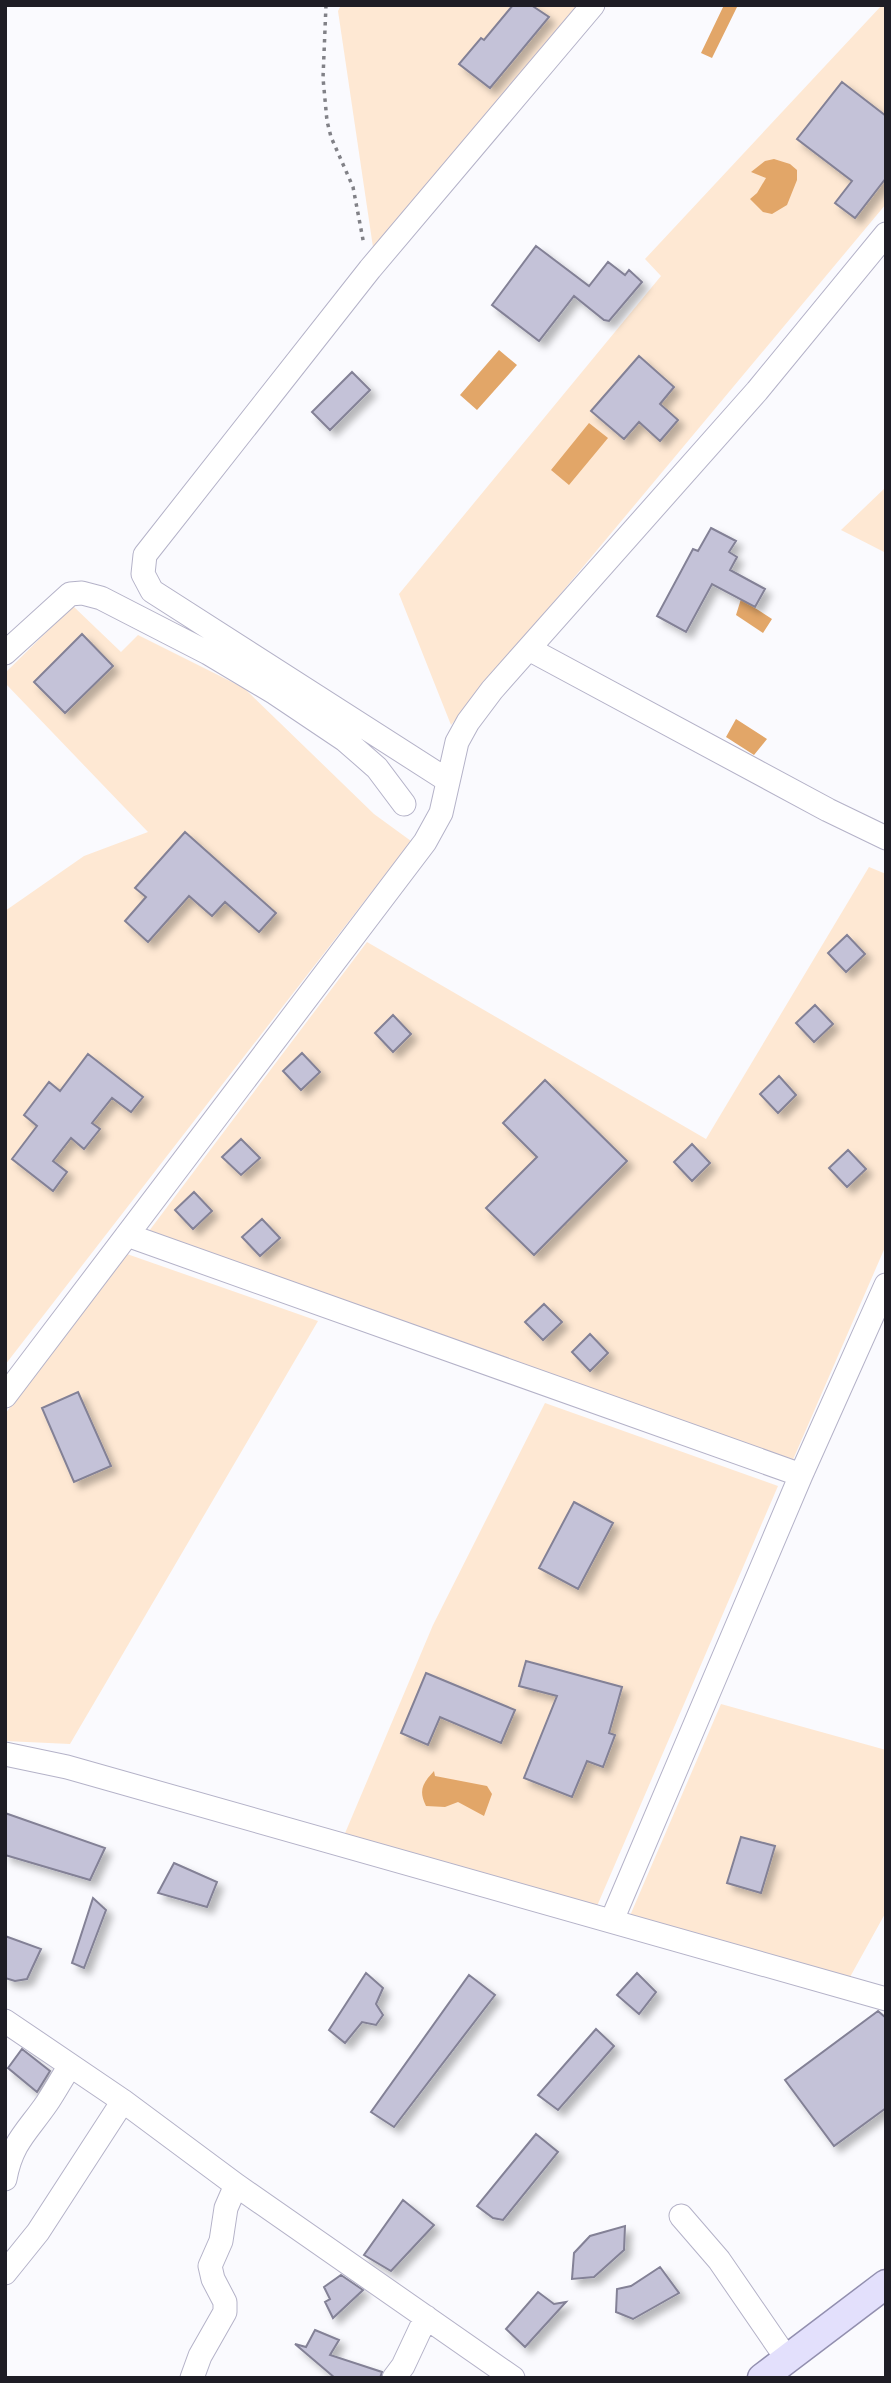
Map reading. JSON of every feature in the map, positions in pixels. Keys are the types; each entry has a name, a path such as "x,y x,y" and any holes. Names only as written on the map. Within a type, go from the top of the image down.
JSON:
{"main road":[{"path":"762,2378 886,2284"}],"street":[{"path":"447,779 152,591 143,574 145,555 370,269 593,5"},
{"path":"5,1396 425,842 441,813 457,742 468,722 757,391 886,234"},
{"path":"5,653 70,594 82,593 101,598 208,653 345,740 377,768 404,804"},
{"path":"529,649 816,804 886,838"},
{"path":"128,1235 801,1475"},
{"path":"612,1920 801,1475 886,1284"},
{"path":"5,1754 67,1768 886,1999"},
{"path":"5,2021 123,2101 236,2185 513,2378"},
{"path":"5,2179 9,2160 18,2140 48,2101 70,2066"},
{"path":"5,2273 38,2232 123,2101"},
{"path":"192,2378 225,2312 225,2302 213,2279 210,2266 221,2241 226,2208 236,2185"},
{"path":"681,2216 719,2260 787,2359"},
{"path":"394,2378 403,2366 426,2316"}],"path":[{"path":"326,5 323,78 327,121 331,137 353,187 370,269"}],"shaded area":[{"path":"341,5 580,5 374,254 338,11"},
{"path":"724,5 738,5 712,58 701,53"},
{"path":"882,5 886,5 886,204 451,725 399,594 661,276 645,259"},
{"path":"774,159 790,164 797,170 797,180 787,205 772,214 763,212 750,199 766,178 751,172 765,161"},
{"path":"499,350 517,365 477,410 460,395"},
{"path":"589,423 608,438 569,485 551,470"},
{"path":"886,487 886,553 841,530"},
{"path":"741,599 772,619 763,633 736,615"},
{"path":"73,606 121,652 138,635 244,688 374,814 411,841 5,1365 5,911 84,856 148,832 5,683 5,673"},
{"path":"736,719 767,739 754,755 726,737"},
{"path":"869,867 886,874 886,1245 792,1462 146,1235 367,942 706,1139"},
{"path":"127,1254 318,1321 70,1744 5,1741 5,1414"},
{"path":"545,1403 778,1486 594,1913 343,1838 433,1625"},
{"path":"721,1704 886,1750 886,1912 850,1977 629,1918"},
{"path":"434,1771 435,1776 487,1786 492,1794 484,1816 458,1802 445,1807 426,1806 422,1795 423,1787"}],"building":[{"path":"513,5 531,5 549,17 490,88 459,64 481,38 484,40"},
{"path":"842,82 886,116 886,178 855,218 835,203 852,181 797,139"},
{"path":"536,246 589,286 608,262 625,275 629,270 642,282 609,321 574,296 539,341 492,305"},
{"path":"639,356 674,387 660,404 678,420 660,441 639,422 624,439 591,411"},
{"path":"352,372 370,390 330,430 312,412"},
{"path":"711,528 736,541 729,552 737,557 730,570 765,589 755,607 712,584 686,632 657,616 693,549 698,551"},
{"path":"82,634 113,666 65,713 34,682"},
{"path":"185,832 276,913 259,932 225,902 212,916 189,896 148,942 125,921 146,897 135,888"},
{"path":"847,935 865,954 846,972 828,953"},
{"path":"815,1005 833,1024 814,1042 796,1023"},
{"path":"393,1015 411,1034 393,1052 375,1033"},
{"path":"302,1053 320,1072 301,1090 283,1071"},
{"path":"88,1054 143,1097 131,1112 112,1098 92,1123 100,1129 84,1149 71,1138 53,1161 67,1172 53,1191 12,1159 37,1126 24,1115 49,1082 60,1091"},
{"path":"779,1076 796,1095 778,1113 760,1094"},
{"path":"545,1080 627,1161 534,1255 486,1208 537,1157 503,1123"},
{"path":"241,1139 260,1158 241,1175 222,1157"},
{"path":"692,1144 710,1163 692,1181 674,1162"},
{"path":"848,1150 866,1169 847,1187 829,1168"},
{"path":"194,1192 212,1211 193,1229 175,1210"},
{"path":"262,1219 280,1238 260,1256 242,1237"},
{"path":"544,1304 562,1322 543,1340 525,1322"},
{"path":"590,1334 608,1353 590,1371 572,1352"},
{"path":"78,1392 111,1466 74,1482 42,1408"},
{"path":"574,1502 613,1523 578,1589 539,1568"},
{"path":"526,1661 622,1687 609,1733 615,1735 603,1767 587,1761 572,1797 524,1778 557,1696 519,1686"},
{"path":"426,1673 515,1710 501,1743 440,1717 428,1745 401,1733"},
{"path":"5,1813 105,1848 90,1880 5,1855"},
{"path":"741,1837 775,1846 761,1893 727,1883"},
{"path":"174,1863 217,1882 207,1907 158,1893"},
{"path":"93,1898 106,1910 84,1968 72,1963"},
{"path":"5,1936 41,1949 27,1979 15,1981 5,1978"},
{"path":"366,1973 383,1988 376,2004 383,2015 376,2025 362,2022 345,2043 329,2030"},
{"path":"637,1973 656,1992 639,2014 617,1995"},
{"path":"469,1975 495,1995 394,2127 371,2112"},
{"path":"878,2011 886,2018 886,2108 834,2146 785,2080"},
{"path":"596,2029 614,2046 558,2110 538,2095"},
{"path":"22,2049 50,2071 37,2092 8,2068"},
{"path":"536,2134 558,2152 503,2220 493,2218 477,2206"},
{"path":"403,2200 434,2225 391,2271 364,2255"},
{"path":"625,2226 624,2250 594,2277 572,2279 574,2253 590,2236"},
{"path":"660,2267 679,2293 633,2319 616,2312 617,2289 631,2286"},
{"path":"341,2275 363,2290 333,2318 325,2302 330,2299 324,2287"},
{"path":"538,2292 554,2304 566,2302 525,2347 506,2329"},
{"path":"315,2330 339,2340 330,2355 382,2372 380,2378 335,2378 295,2344 306,2347"}]}
